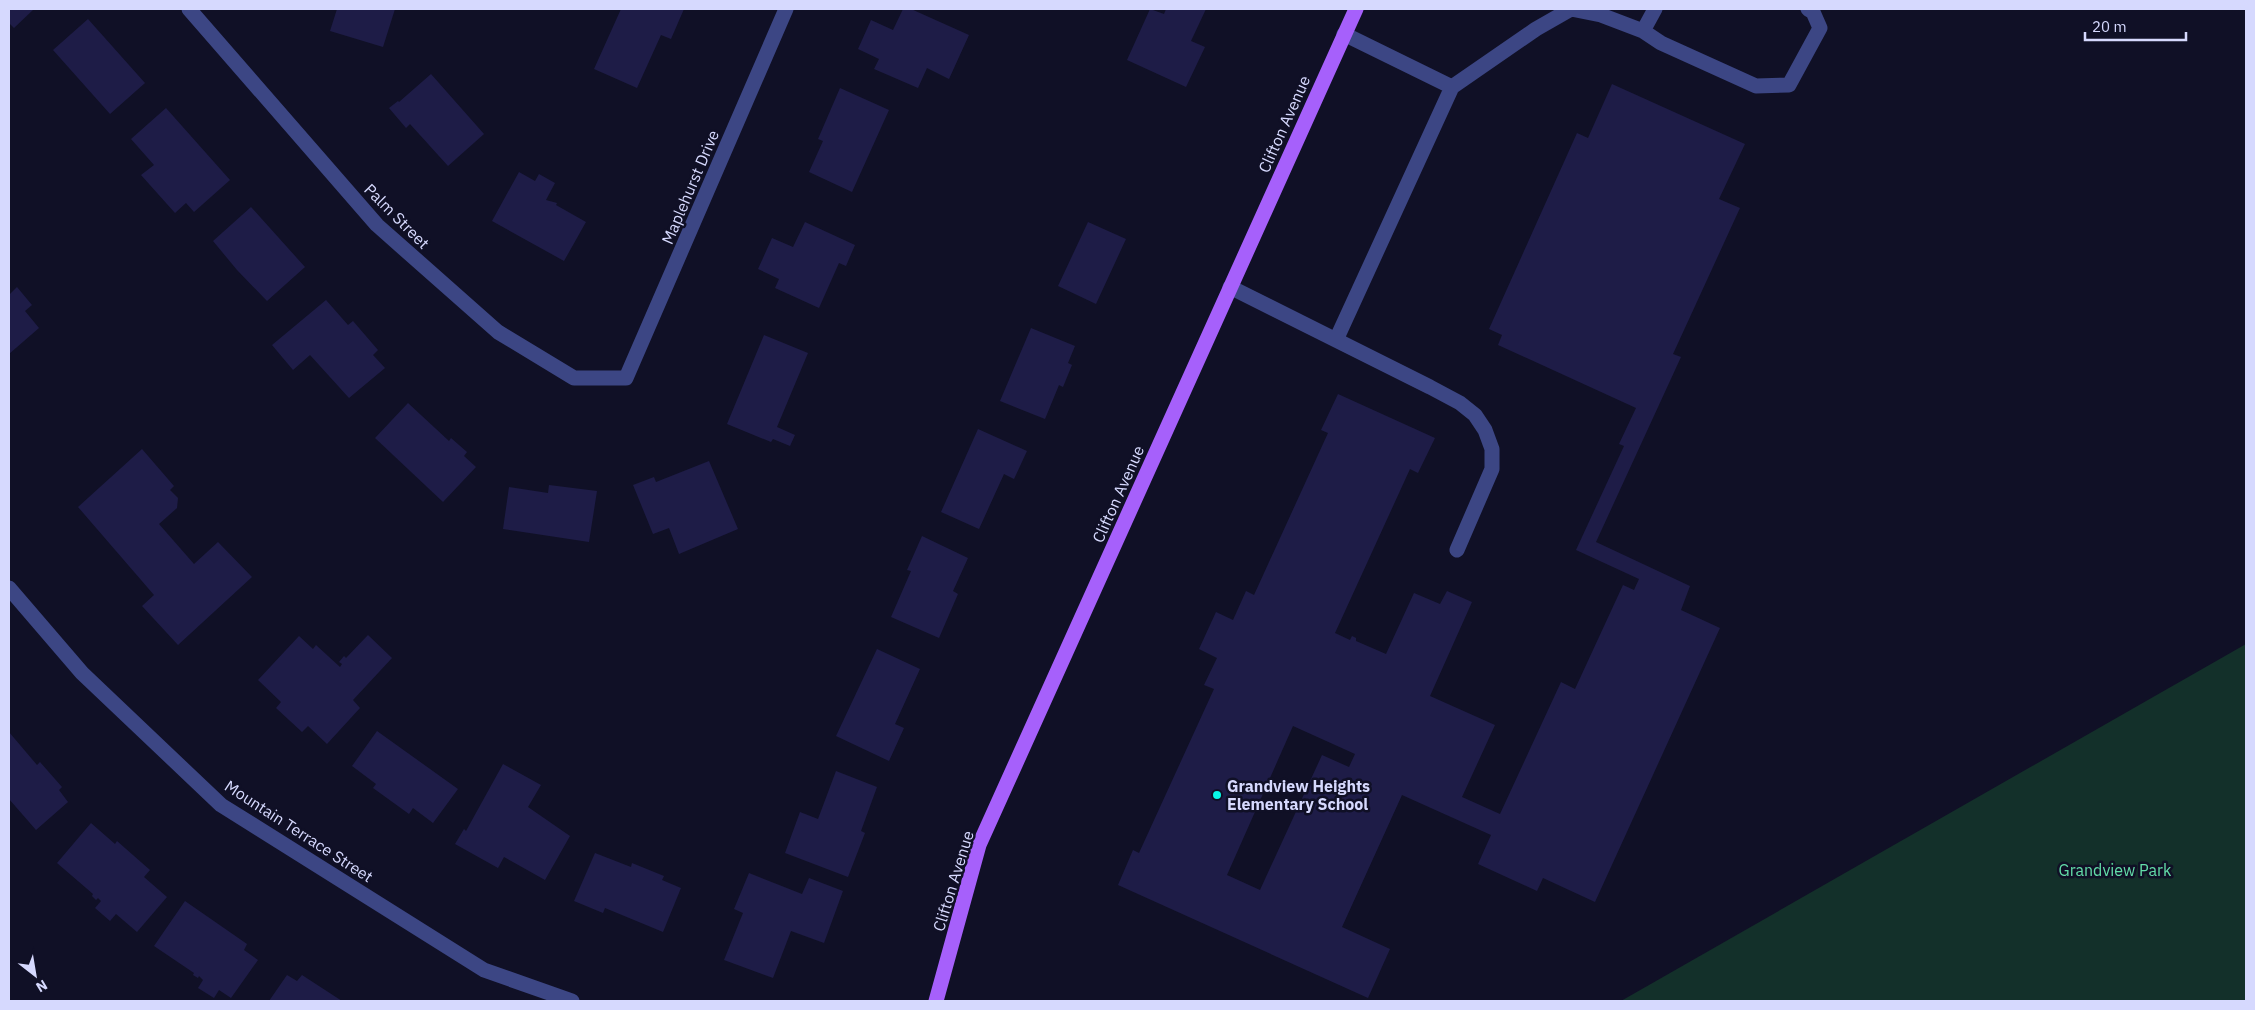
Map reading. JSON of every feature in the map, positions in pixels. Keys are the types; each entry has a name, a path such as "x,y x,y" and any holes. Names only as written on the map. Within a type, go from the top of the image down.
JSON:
{"main road":[{"name":"Clifton Avenue","path":"936,1001 979,846 1356,9"}],"street":[{"name":"Palm Street","path":"189,9 377,225 498,332 574,378 626,378"},
{"name":"Maplehurst Drive","path":"626,378 786,9"},
{"path":"1336,340 1452,87 1536,29 1571,9 1602,15 1642,31 1661,43 1756,86 1789,85 1820,28 1813,12 1808,9"},
{"path":"1642,31 1655,9"},
{"path":"1344,34 1452,87"},
{"path":"1230,287 1460,403 1475,415 1486,430 1492,449 1492,469 1457,550"},
{"name":"Mountain Terrace Street","path":"9,588 82,674 221,805 484,970 572,1001"}],"green space":[{"name":"Grandview Park","path":"2246,644 2246,1001 1621,1001"}],"building":[{"path":"9,9 34,9 14,28 9,23"},
{"path":"337,9 395,9 383,47 330,31"},
{"path":"621,9 684,9 671,39 661,35 637,88 594,69"},
{"path":"903,9 911,9 969,35 949,79 927,68 918,88 874,69 879,59 858,49 871,20 893,30"},
{"path":"1150,9 1164,14 1166,9 1206,9 1191,41 1205,47 1186,87 1127,60"},
{"path":"88,19 145,83 110,114 53,50"},
{"path":"431,74 484,134 448,166 410,124 406,128 389,108 399,102"},
{"path":"1612,84 1745,144 1719,199 1740,208 1673,354 1681,357 1596,542 1690,586 1681,610 1720,628 1595,902 1543,878 1537,891 1478,864 1491,835 1402,795 1342,927 1390,949 1368,998 1118,885 1133,850 1139,853 1214,689 1204,685 1217,658 1199,649 1216,612 1233,620 1246,591 1254,595 1328,433 1321,430 1338,394 1435,438 1418,473 1410,469 1335,633 1350,640 1352,636 1356,638 1356,641 1386,654 1414,593 1440,604 1447,591 1472,602 1430,696 1495,725 1462,797 1500,814 1561,682 1575,689 1623,585 1634,590 1639,579 1576,550 1624,446 1619,444 1636,408 1498,345 1502,335 1489,329 1577,133 1588,138","holes":["1293,726 1355,754 1349,767 1322,755 1260,890 1227,875"]},
{"path":"840,88 889,110 852,192 809,172 823,141 818,139"},
{"path":"166,108 230,180 194,212 186,203 175,213 141,175 154,165 131,139"},
{"path":"519,172 535,181 539,174 555,183 546,200 557,203 556,205 586,222 564,261 492,221"},
{"path":"251,207 305,267 267,301 237,270 213,241"},
{"path":"805,222 855,245 846,266 839,263 819,308 775,288 779,279 758,269 772,238 793,247"},
{"path":"1088,222 1126,239 1096,304 1058,286"},
{"path":"17,287 32,305 25,311 39,328 9,354 9,295"},
{"path":"326,300 348,325 353,321 378,350 373,355 385,368 349,398 310,355 293,370 272,345"},
{"path":"1031,328 1075,346 1068,363 1072,365 1063,387 1059,385 1045,419 1000,401"},
{"path":"764,335 808,353 777,427 795,435 790,446 773,439 771,442 727,424"},
{"path":"408,403 449,441 451,438 467,452 464,456 476,467 443,502 375,438"},
{"path":"978,429 1027,451 1014,479 1004,474 979,529 941,512"},
{"path":"142,449 174,486 170,490 178,498 177,508 159,524 194,564 218,542 252,577 178,645 142,606 154,595 78,507"},
{"path":"709,461 738,529 679,554 669,528 653,534 633,485 654,477 656,482"},
{"path":"549,485 597,491 589,542 503,529 509,487 548,493"},
{"path":"922,536 968,558 953,591 958,594 939,638 891,617 911,571 907,570"},
{"path":"368,635 392,658 353,700 360,708 327,744 308,726 302,732 276,708 281,702 258,680 299,636 313,649 316,645 340,667 342,664 339,662 344,656 346,658"},
{"path":"877,649 920,669 895,724 904,728 889,761 836,736"},
{"path":"377,731 458,789 433,823 413,808 409,814 373,788 376,784 352,766"},
{"path":"9,732 37,765 40,762 62,787 59,790 68,802 36,830 9,799"},
{"path":"503,764 541,785 528,807 570,836 545,880 504,857 498,868 455,844 464,829 466,831"},
{"path":"836,771 877,787 861,831 865,833 848,877 785,853 800,812 818,819"},
{"path":"91,823 115,844 117,841 150,870 144,877 167,897 137,932 116,914 110,921 95,908 101,901 98,898 96,900 92,896 93,894 57,863"},
{"path":"595,853 631,867 632,863 664,876 662,880 681,888 663,932 605,908 603,913 574,901"},
{"path":"749,873 802,894 809,878 843,891 824,943 791,931 773,978 724,960 743,913 734,909"},
{"path":"185,901 247,944 244,950 258,960 231,998 219,990 214,998 198,988 203,980 199,976 198,978 193,975 194,973 154,946"},
{"path":"287,975 297,981 302,975 342,1001 269,1001"}],"place":[{"name":"Grandview Heights Elementary School","path":"1217,795"}]}
